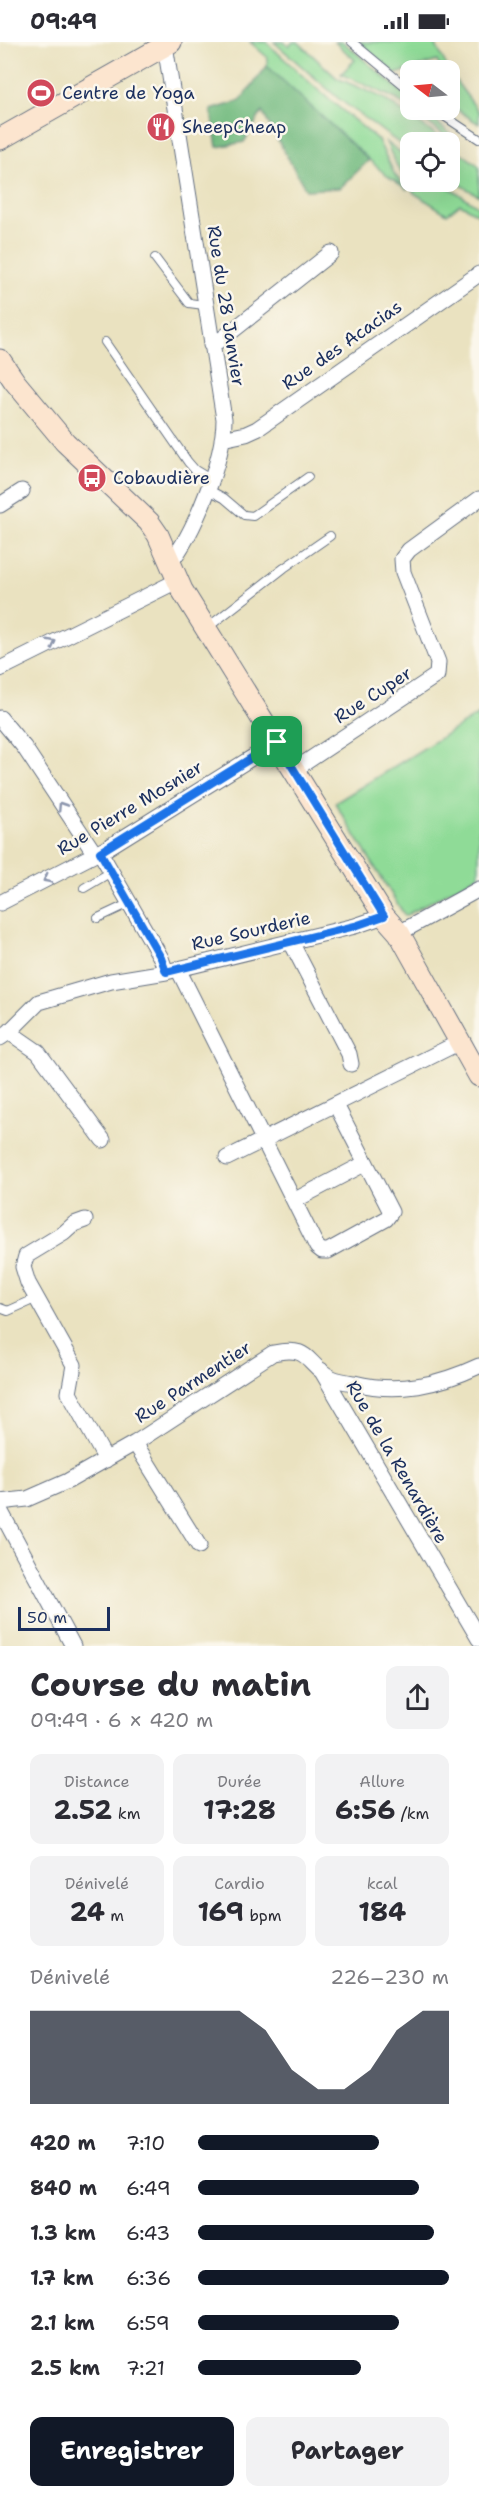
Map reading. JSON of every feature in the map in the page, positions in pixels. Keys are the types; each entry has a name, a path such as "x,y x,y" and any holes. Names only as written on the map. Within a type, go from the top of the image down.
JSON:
{"street":[{"path":"0,139 168,44"},
{"name":"Rue du 28 Janvier","path":"168,44 204,305 223,410 222,439 192,530 173,572"},
{"path":"211,345 222,339 331,253"},
{"name":"Rue des Acacias","path":"222,439 257,429 479,274"},
{"path":"0,360 15,382 65,442 149,522 158,535 173,572 206,629 384,916 399,933 479,1076"},
{"path":"0,505 22,491"},
{"name":"Rue Cuper","path":"294,770 437,675 438,662 403,572 402,559 409,550 479,499"},
{"path":"0,669 173,572"},
{"path":"0,718 24,747 111,872 172,970 317,1247 322,1251 328,1251 390,1215 390,1210 336,1105"},
{"name":"Rue Pierre Mosnier","path":"0,903 97,853 277,742"},
{"path":"399,933 479,889"},
{"name":"Rue Sourderie","path":"5,1035 39,1002 111,981 172,970 291,942 355,926 384,916"},
{"path":"291,942 349,1054 351,1064"},
{"path":"5,1035 38,1052 103,1140"},
{"path":"227,1158 460,1042"},
{"path":"301,1197 366,1163"},
{"path":"85,1220 74,1224 52,1241 26,1256 24,1267 37,1298 74,1365 69,1394 106,1460"},
{"name":"Rue Parmentier","path":"0,1502 27,1499 68,1482 135,1443 273,1353 298,1351 307,1355 332,1377 367,1388 392,1388 434,1383 479,1366"},
{"name":"Rue de la Renardière","path":"319,1367 479,1639"},
{"path":"135,1443 199,1546"},
{"path":"0,1510 73,1646"}],"lane":[{"path":"352,42 400,82"},
{"path":"450,120 479,139"},
{"path":"155,258 189,303 204,305"},
{"path":"105,342 188,462 208,484 244,515 253,516 308,477"},
{"path":"206,629 284,568 330,536"},
{"path":"84,888 111,872"},
{"path":"98,918 135,913"},
{"path":"0,1308 8,1311 37,1298"}],"green space":[{"path":"250,42 266,42 318,90 378,140 400,185 386,175 281,80 267,66 267,57"},
{"path":"274,42 284,42 289,46 293,42 298,42 337,78 381,97 400,110 400,120 414,120 432,132 400,132 400,144 339,99"},
{"path":"335,42 343,42 400,91 400,102 341,74 355,60"},
{"path":"359,42 434,42 444,60 400,60 400,73 396,74"},
{"path":"267,66 369,160 340,188 306,190 262,112 244,142 217,147 211,110 240,101"},
{"path":"460,86 479,112 479,124 460,112"},
{"path":"424,120 434,120 448,132 440,132"},
{"path":"386,142 400,152 400,170"},
{"path":"460,152 479,166 479,196 460,185"},
{"path":"456,192 479,207 479,215 460,204 447,214 414,193"},
{"path":"479,714 479,875 405,916 335,803"}],"place":[{"name":"Centre de Yoga","path":"41,93"},
{"name":"SheepCheap","path":"161,127"},
{"name":"Cobaudière","path":"92,478"}],"route":[{"path":"277,742 384,916 355,926 166,972 161,958 100,852 277,742"}]}
